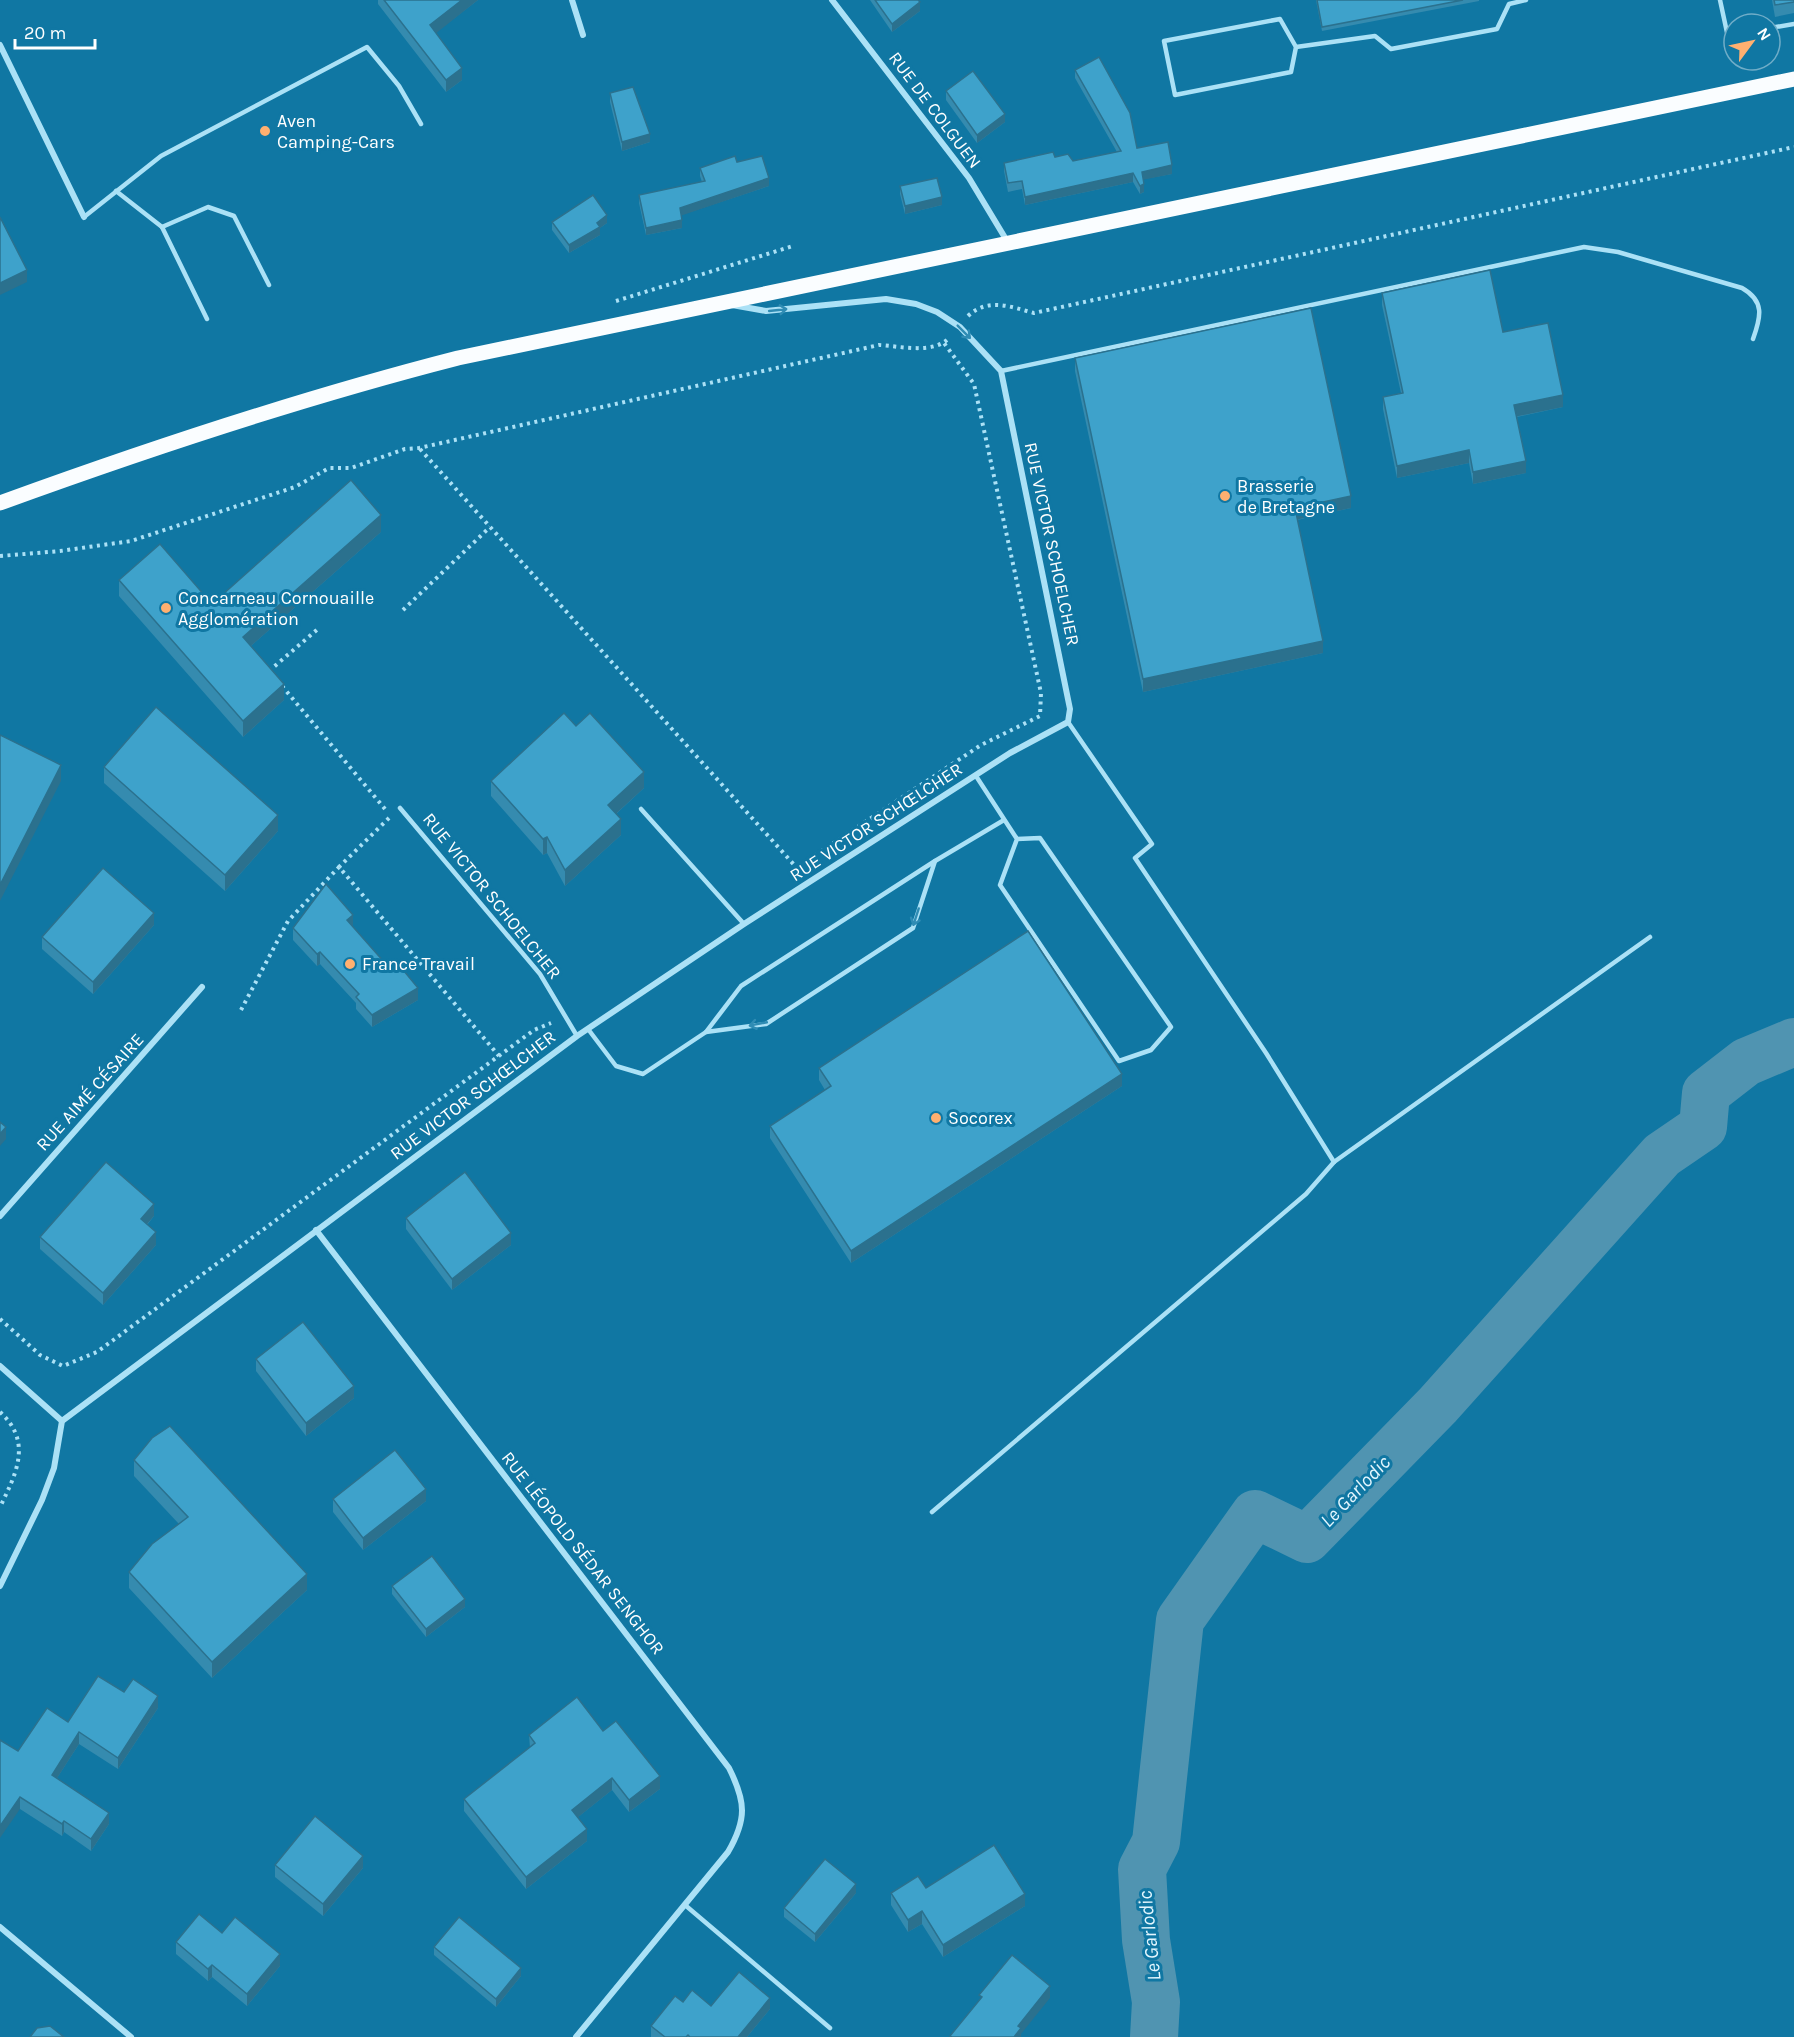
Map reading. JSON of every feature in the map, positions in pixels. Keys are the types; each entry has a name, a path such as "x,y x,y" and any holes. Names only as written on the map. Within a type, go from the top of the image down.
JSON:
{"main road":[{"path":"0,503 208,429 370,380 469,356 1794,78"}],"street":[{"path":"572,0 583,35"},
{"name":"RUE DE COLGUEN","path":"832,0 969,178 1008,242"},
{"path":"0,45 84,217"},
{"path":"720,303 766,311 886,299 937,312 960,327 1001,371"},
{"name":"RUE VICTOR SCHOELCHER","path":"1001,371 1070,709 1068,722"},
{"name":"RUE VICTOR SCHŒLCHER","path":"62,1421 577,1036 744,924 1010,753 1068,722"},
{"name":"RUE AIMÉ CÉSAIRE","path":"0,1216 202,987"},
{"name":"RUE LÉOPOLD SÉDAR SENGHOR","path":"316,1230 729,1768 741,1797 744,1816 738,1834 728,1852 576,2037"},
{"path":"0,1366 62,1421 54,1468 42,1500 0,1586"},
{"path":"0,1927 131,2037"}],"lane":[{"path":"1296,47 1375,36 1391,49 1497,29 1509,4 1526,0"},
{"path":"1280,19 1296,47 1291,72 1175,94 1164,41 1280,19"},
{"path":"84,217 161,156 367,46 399,86 421,124"},
{"path":"116,191 162,227 207,319"},
{"path":"162,227 208,207 234,216 269,285"},
{"path":"1001,371 1584,247 1618,252 1742,288 1753,294 1759,304 1761,317 1753,339"},
{"path":"1068,722 1152,844 1135,858 1266,1053 1334,1162"},
{"path":"976,776 1017,839"},
{"name":"RUE VICTOR SCHOELCHER","path":"400,808 540,974 577,1036"},
{"path":"641,809 744,924"},
{"path":"588,1029 616,1066 643,1074 705,1032 741,986 935,861 1004,820"},
{"path":"1040,838 1171,1027 1151,1050 1119,1061 1000,885 1017,839 1040,838"},
{"path":"705,1032 766,1024 913,928 935,861"},
{"path":"932,1512 1306,1194 1334,1162 1650,937"},
{"path":"685,1905 830,2028"}],"path":[{"path":"0,556 60,551 131,541 295,487 329,468 351,468 405,449 419,448 879,345 932,348 944,343 980,306 997,304 1034,313 1794,147"},
{"path":"788,874 981,746 1040,716 1041,693 974,384 944,343"},
{"path":"419,448 797,868"},
{"path":"403,610 490,527"},
{"path":"269,671 319,628"},
{"path":"262,663 391,816"},
{"path":"241,1010 288,921 400,808"},
{"path":"339,867 499,1056"},
{"path":"0,1319 40,1355 63,1366 97,1353 534,1030 567,1016"},
{"path":"0,1412 7,1418 21,1449 17,1472 0,1507"}],"building":[{"path":"384,0 462,0 430,25 462,68 446,80"},
{"path":"875,0 918,0 920,2 892,24"},
{"path":"1317,0 1463,0 1322,27"},
{"path":"1774,0 1794,0 1794,2 1775,5"},
{"path":"1099,57 1130,113 1137,148 1168,142 1172,165 1142,172 1144,184 1140,186 1133,173 1025,197 1022,181 1008,183 1004,163 1053,152 1055,157 1068,154 1073,161 1121,151 1075,70"},
{"path":"973,71 1005,114 977,135 946,91"},
{"path":"633,87 650,134 622,142 610,93"},
{"path":"735,156 737,162 762,156 769,178 680,208 682,220 646,228 639,195 705,181 700,168"},
{"path":"937,178 942,197 905,206 900,186"},
{"path":"593,195 607,215 597,223 600,227 569,245 552,222"},
{"path":"0,217 27,270 0,283"},
{"path":"1490,270 1503,332 1548,323 1563,395 1514,405 1526,461 1473,472 1469,450 1397,466 1383,397 1403,393 1382,293"},
{"name":"Brasserie de Bretagne","path":"1311,308 1351,496 1295,508 1323,641 1143,679 1075,358"},
{"name":"Concarneau Cornouaille Agglomération","path":"351,480 381,515 243,637 284,684 243,721 119,580 160,544 212,604"},
{"path":"156,707 278,815 225,875 104,767"},
{"path":"564,713 576,726 590,713 644,772 608,805 621,819 565,870 547,837 543,839 491,781"},
{"path":"0,735 61,765 0,885"},
{"path":"103,868 154,913 93,982 42,937"},
{"path":"326,884 353,915 347,920 392,971 399,965 418,988 372,1015 356,997 359,994 320,952 317,954 293,928"},
{"name":"Socorex","path":"1028,931 1122,1074 851,1251 770,1126 831,1086 819,1068"},
{"path":"0,1122 6,1127 0,1134"},
{"path":"106,1162 154,1204 141,1219 156,1232 103,1293 40,1237"},
{"path":"465,1172 511,1233 452,1279 406,1218"},
{"path":"303,1322 354,1386 306,1423 256,1359"},
{"path":"170,1426 307,1574 212,1662 129,1572 152,1544 188,1517 134,1460 152,1438"},
{"path":"395,1450 426,1489 363,1538 333,1499"},
{"path":"432,1556 465,1599 426,1629 392,1586"},
{"path":"98,1676 124,1692 133,1679 158,1696 118,1758 79,1732 52,1775 109,1813 91,1839 64,1821 62,1824 20,1797 0,1826 0,1740 18,1751 47,1708 68,1722"},
{"path":"577,1697 603,1731 616,1721 660,1776 629,1800 612,1778 572,1810 587,1829 526,1877 464,1799 535,1743 529,1735"},
{"path":"315,1816 363,1856 323,1904 275,1865"},
{"path":"994,1845 1025,1894 943,1945 922,1911 908,1920 891,1893 918,1876 926,1888"},
{"path":"825,1859 856,1884 815,1934 784,1908"},
{"path":"199,1914 222,1933 235,1917 280,1954 247,1994 212,1965 208,1969 176,1942"},
{"path":"459,1917 521,1968 496,1999 434,1947"},
{"path":"1012,1955 1050,1986 1018,2026 1021,2028 1014,2037 950,2036 982,1997 979,1995"},
{"path":"739,1972 770,1998 738,2037 690,2037 688,2035 686,2037 665,2037 651,2026 675,1996 683,2002 692,1990 711,2006"},
{"path":"50,2026 64,2037 30,2037 37,2028"}],"waterway":[{"name":"Le Garlodic","path":"1154,2037 1156,2002 1146,1940 1142,1869 1156,1842 1180,1620 1255,1514 1307,1539 1438,1405 1662,1155 1703,1127 1706,1093 1746,1062 1794,1042"}],"place":[{"name":"Aven Camping-Cars","path":"265,131"},
{"name":"Brasserie de Bretagne","path":"1225,496"},
{"name":"Concarneau Cornouaille Agglomération","path":"166,608"},
{"name":"France Travail","path":"350,964"},
{"name":"Socorex","path":"936,1118"}]}
